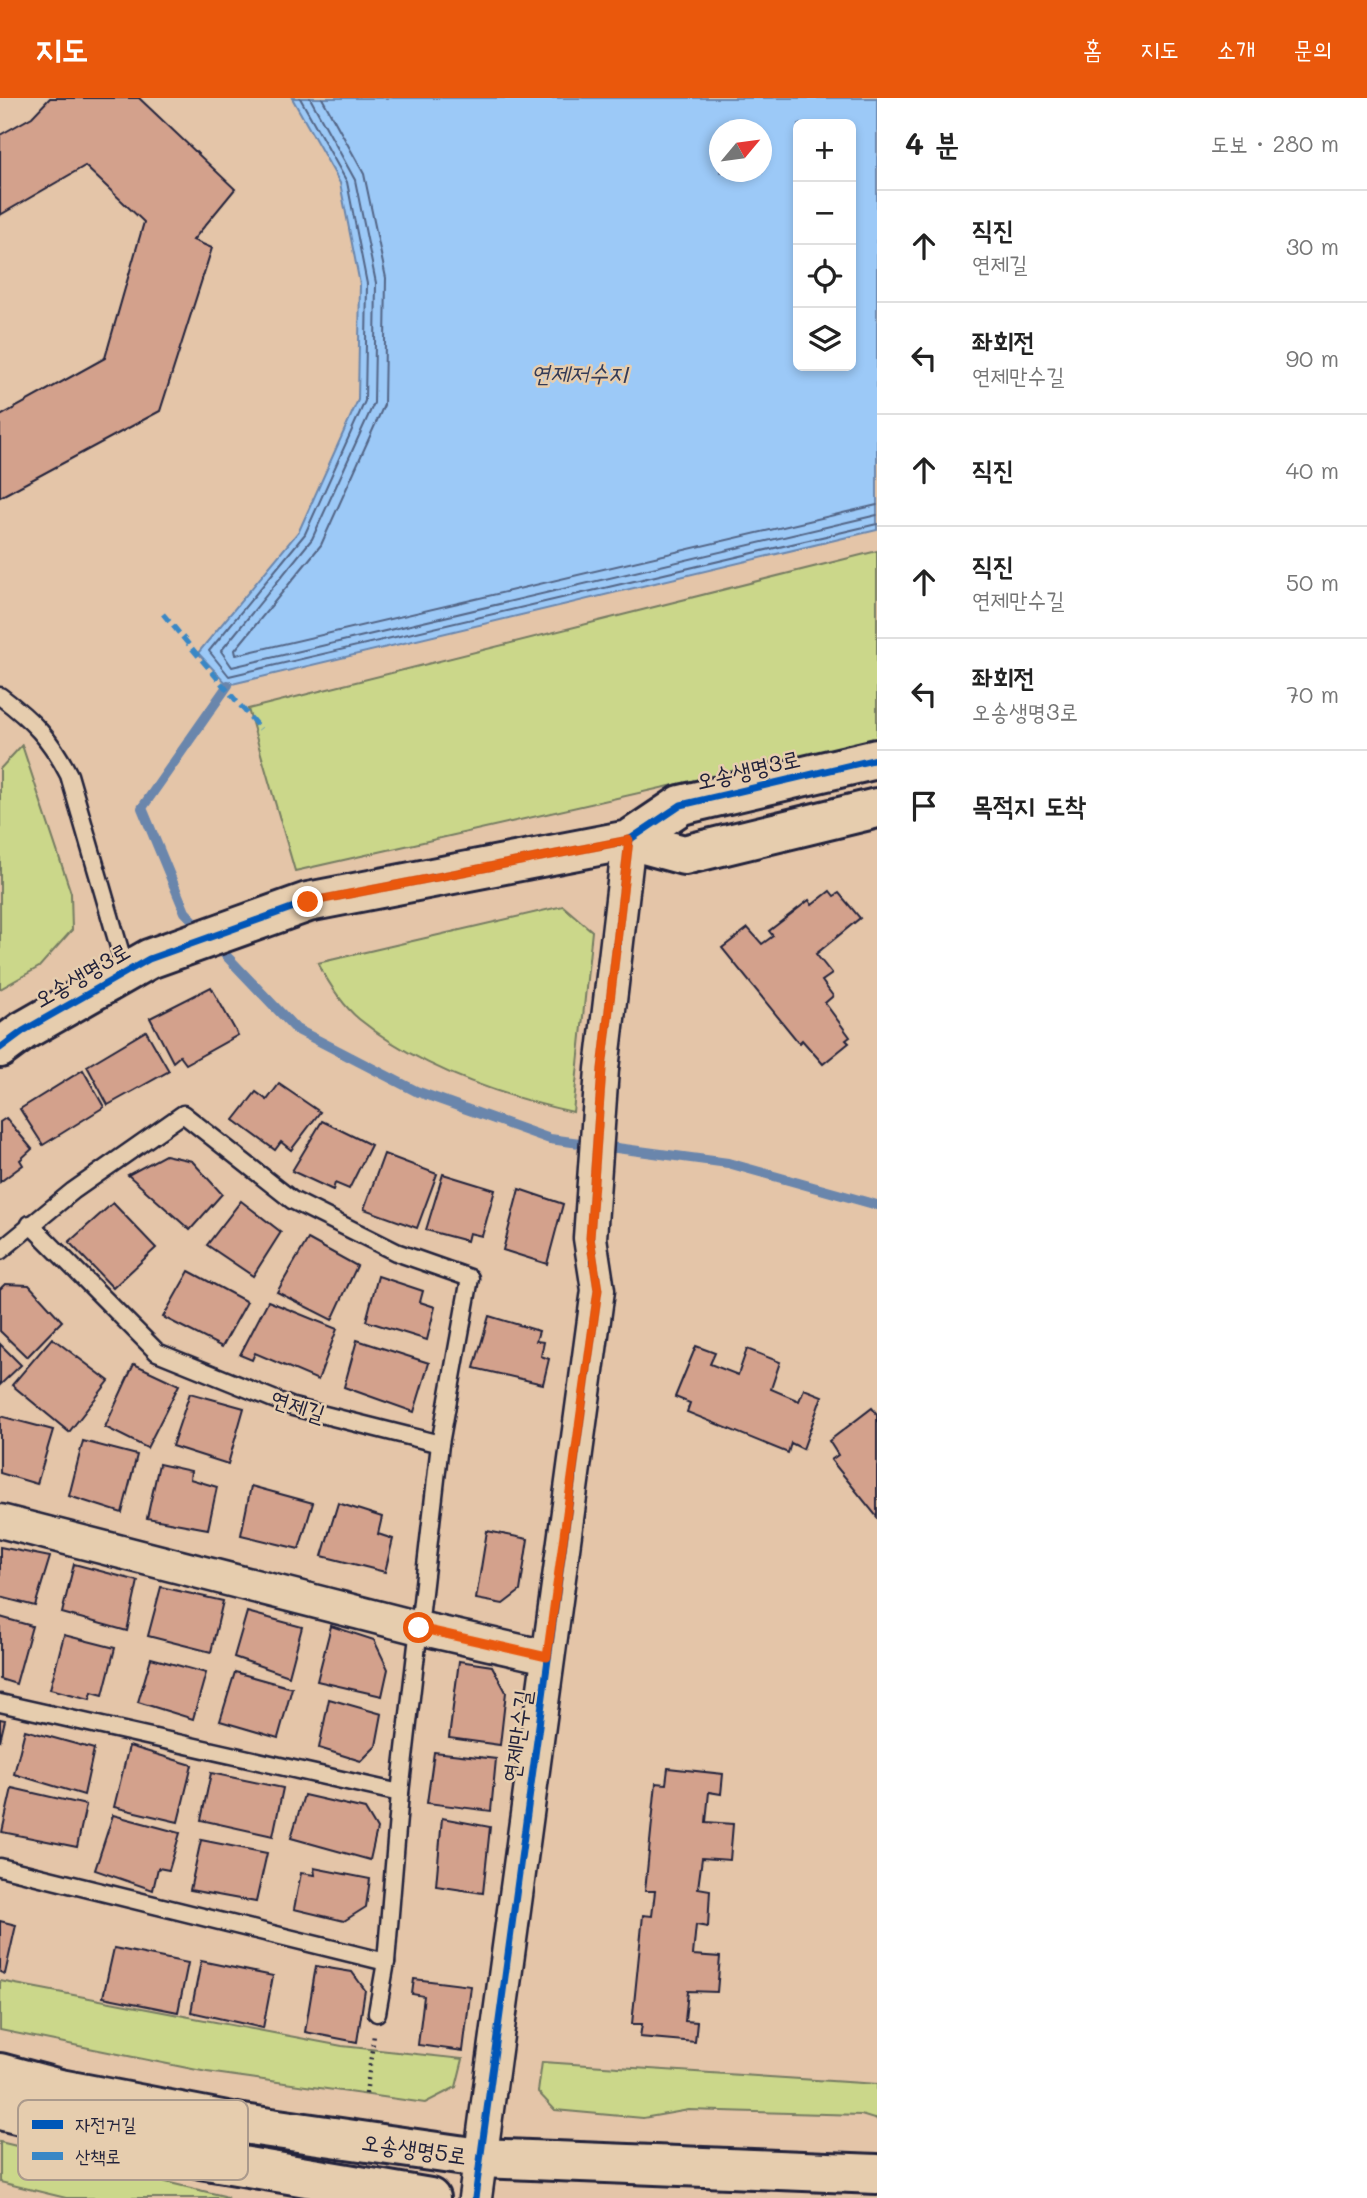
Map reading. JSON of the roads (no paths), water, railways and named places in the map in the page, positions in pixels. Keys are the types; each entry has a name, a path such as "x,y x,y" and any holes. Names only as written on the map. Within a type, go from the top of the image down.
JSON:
{"street":[{"name":"오송생명3로","path":"0,1048 23,1031 137,965 308,902 629,840 681,805 877,759"},
{"name":"오송생명3로","path":"629,840 684,855 877,808"},
{"name":"연제만수길","path":"475,2198 598,1290 590,1238 602,1069 629,840"},
{"path":"0,1521 419,1628 547,1657"},
{"name":"오송생명5로","path":"0,2073 60,2089 118,2100"},
{"name":"오송생명5로","path":"0,2110 18,2114"},
{"name":"오송생명5로","path":"248,2125 479,2158 877,2174"},
{"name":"오송생명5로","path":"248,2167 430,2198"}],"lane":[{"path":"0,696 32,721 54,745 69,775 137,965"},
{"path":"0,1251 30,1224 99,1171 184,1114 292,1200 396,1252 470,1278 440,1444 400,1793 386,1962 377,2013"},
{"name":"연제길","path":"30,1224 157,1352 293,1407 440,1444"},
{"path":"0,1703 400,1793"},
{"path":"0,1867 386,1962"}],"water":[{"name":"연제저수지","path":"292,98 877,98 877,530 228,685 198,653 299,531 358,400 360,284 340,183"}],"waterway":[{"path":"204,932 185,912 142,808 228,685"},
{"path":"216,945 296,1029 416,1091 550,1139 728,1163 877,1205"}]}
